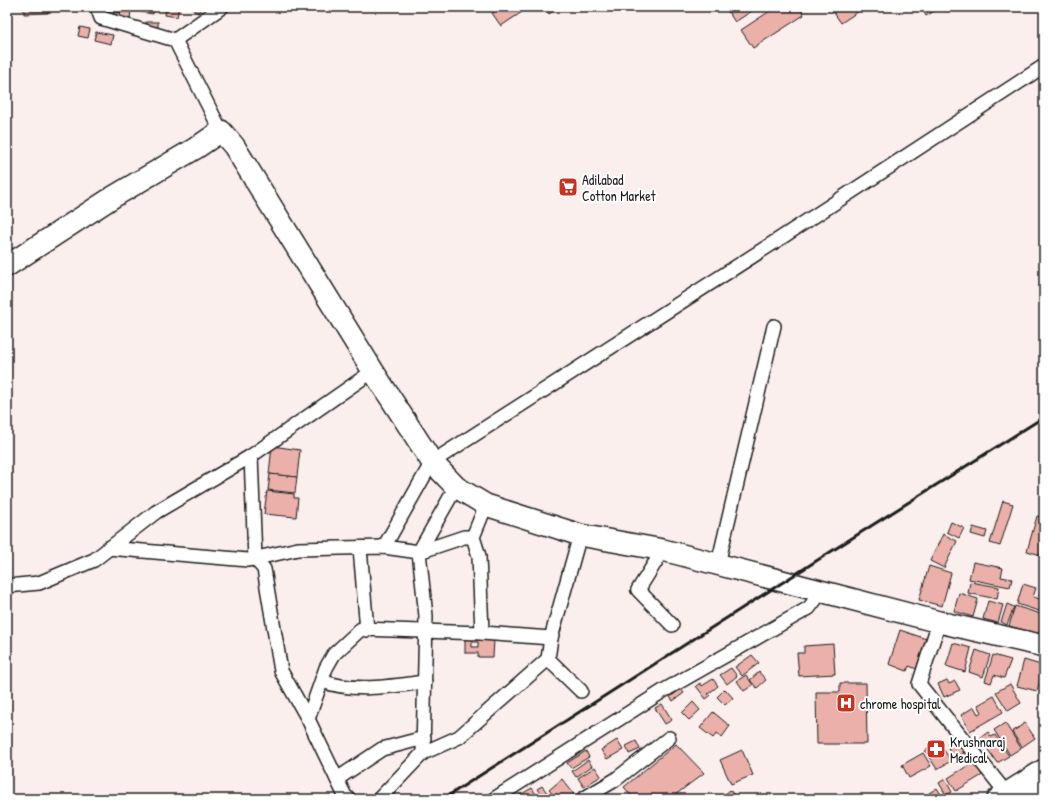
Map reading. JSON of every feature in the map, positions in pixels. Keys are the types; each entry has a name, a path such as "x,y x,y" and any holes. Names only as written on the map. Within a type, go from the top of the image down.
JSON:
{"main road":[{"path":"7,266 113,197 196,148 221,131 234,146 373,371 432,462 456,487 486,505 580,535 663,550 939,622 1044,646"},
{"path":"1002,796 1044,770"},
{"path":"1029,799 1044,790"}],"street":[{"path":"97,7 102,18 175,40 221,131"},
{"path":"175,40 222,7"},
{"path":"384,547 432,462 770,245 1044,66"},
{"path":"718,564 774,326"},
{"path":"7,586 39,583 94,560 156,512 251,456 373,371"},
{"path":"251,456 255,560 264,569 281,671 308,719 345,796 349,799"},
{"path":"423,754 426,616 420,552 456,487"},
{"path":"482,634 478,556 474,537 486,505"},
{"path":"379,799 423,754 459,736 548,659 551,638 580,535"},
{"path":"108,548 255,560 298,549 384,547 420,552 464,537 474,537"},
{"path":"360,548 367,630"},
{"path":"663,550 638,590 672,625"},
{"path":"494,799 663,690 809,608 822,591"},
{"path":"939,622 919,684 1002,796"},
{"path":"308,719 326,668 334,654 361,629 551,638"},
{"path":"548,659 581,690"},
{"path":"322,681 333,685 374,688 425,682"},
{"path":"337,779 382,749 424,738"},
{"path":"583,799 615,780 669,738"}],"building":[{"path":"24,7 48,7 48,13 24,14"},
{"path":"106,7 112,7 111,11 105,11"},
{"path":"114,7 119,7 119,13 113,13"},
{"path":"123,7 134,7 134,9"},
{"path":"166,7 179,7 177,17 165,15"},
{"path":"194,7 202,8 198,13 192,9"},
{"path":"501,7 523,7 525,10 501,26 492,13"},
{"path":"545,7 560,7 549,14"},
{"path":"725,7 758,7 735,22"},
{"path":"776,7 799,7 804,15 753,48 741,30"},
{"path":"830,7 865,7 841,23"},
{"path":"921,7 941,7 926,16"},
{"path":"141,8 154,9 153,14 141,12"},
{"path":"121,10 131,10 130,19 120,18"},
{"path":"146,22 158,22 158,30 146,30"},
{"path":"80,27 90,29 88,38 78,36"},
{"path":"96,32 113,35 111,44 94,40"},
{"path":"272,446 300,450 297,477 269,474"},
{"path":"270,474 297,477 295,493 268,490"},
{"path":"267,491 294,494 294,498 298,498 296,517 264,514"},
{"path":"1003,501 1013,504 1000,546 990,543"},
{"path":"1037,516 1044,518 1044,556 1027,551"},
{"path":"951,522 964,528 959,538 947,532"},
{"path":"973,527 987,531 985,538 971,534"},
{"path":"943,534 957,541 944,568 930,561"},
{"path":"973,562 1003,568 1001,577 1012,579 1010,587 969,579"},
{"path":"929,566 951,573 942,606 919,600"},
{"path":"970,582 999,587 997,599 968,593"},
{"path":"1044,583 1044,597 1039,596"},
{"path":"1023,584 1036,588 1033,597 1044,600 1042,612 1017,604"},
{"path":"959,593 978,599 973,617 954,611"},
{"path":"988,601 1003,605 998,623 983,619"},
{"path":"1007,604 1014,607 1007,625 1001,622"},
{"path":"1015,606 1044,615 1039,634 1009,626"},
{"path":"900,630 932,641 922,671 909,666 907,671 889,664"},
{"path":"465,637 472,637 472,640 494,640 493,657 478,657 478,653 465,653","holes":["472,642 478,642 478,647 472,647"]},
{"path":"953,643 971,648 965,672 946,666"},
{"path":"833,644 835,674 799,676 797,653 804,653 804,646"},
{"path":"976,650 990,655 983,677 969,672"},
{"path":"752,655 759,663 742,676 735,667"},
{"path":"993,655 1011,660 1004,678 994,675 991,683 985,681"},
{"path":"1024,660 1044,666 1037,691 1017,686"},
{"path":"731,668 737,676 727,684 720,675"},
{"path":"759,672 766,680 757,688 750,680"},
{"path":"746,675 753,685 744,691 737,681"},
{"path":"713,679 718,686 708,694 710,696 706,699 696,686 700,683 702,686"},
{"path":"947,680 949,684 955,681 960,690 944,697 938,684"},
{"path":"840,683 866,683 867,744 817,744 816,692 840,692"},
{"path":"1010,684 1021,703 1008,711 996,692"},
{"path":"681,689 684,693 673,701 670,697"},
{"path":"725,689 733,698 725,705 717,697"},
{"path":"994,696 1003,712 970,731 961,715 974,707 978,714 982,712 978,705"},
{"path":"693,702 700,710 689,720 682,713"},
{"path":"662,704 672,720 665,724 655,708"},
{"path":"713,712 730,726 722,737 717,733 713,738 700,728"},
{"path":"1005,723 1021,748 1010,755 994,730"},
{"path":"1025,723 1035,738 1022,747 1012,732"},
{"path":"988,732 991,737 995,735 1009,756 997,763 980,738"},
{"path":"954,735 964,753 954,759 947,743 950,741 949,738"},
{"path":"617,740 623,750 607,759 601,750"},
{"path":"636,741 640,749 629,754 626,746"},
{"path":"939,742 951,761 937,769 925,751"},
{"path":"676,744 704,773 670,799 634,799 624,787"},
{"path":"742,750 753,775 731,784 720,760"},
{"path":"586,751 589,757 571,768 567,763"},
{"path":"923,753 931,766 909,778 902,765"},
{"path":"588,760 592,766 576,777 572,771"},
{"path":"977,760 984,774 956,791 948,778"},
{"path":"595,767 601,776 584,787 578,778"},
{"path":"562,779 574,794 568,799 557,799 549,790"},
{"path":"945,779 952,792 946,795 939,783"},
{"path":"542,786 552,799 544,799 537,789"},
{"path":"532,788 539,799 520,799 518,796"},
{"path":"937,788 944,799 923,799 930,795 929,793"},
{"path":"730,790 737,799 719,799"}],"railway":[{"path":"443,799 1044,417"}],"place":[{"name":"Adilabad Cotton Market","path":"568,187"},
{"name":"chrome hospital","path":"846,703"},
{"name":"Krushnaraj Medical","path":"936,749"}]}
